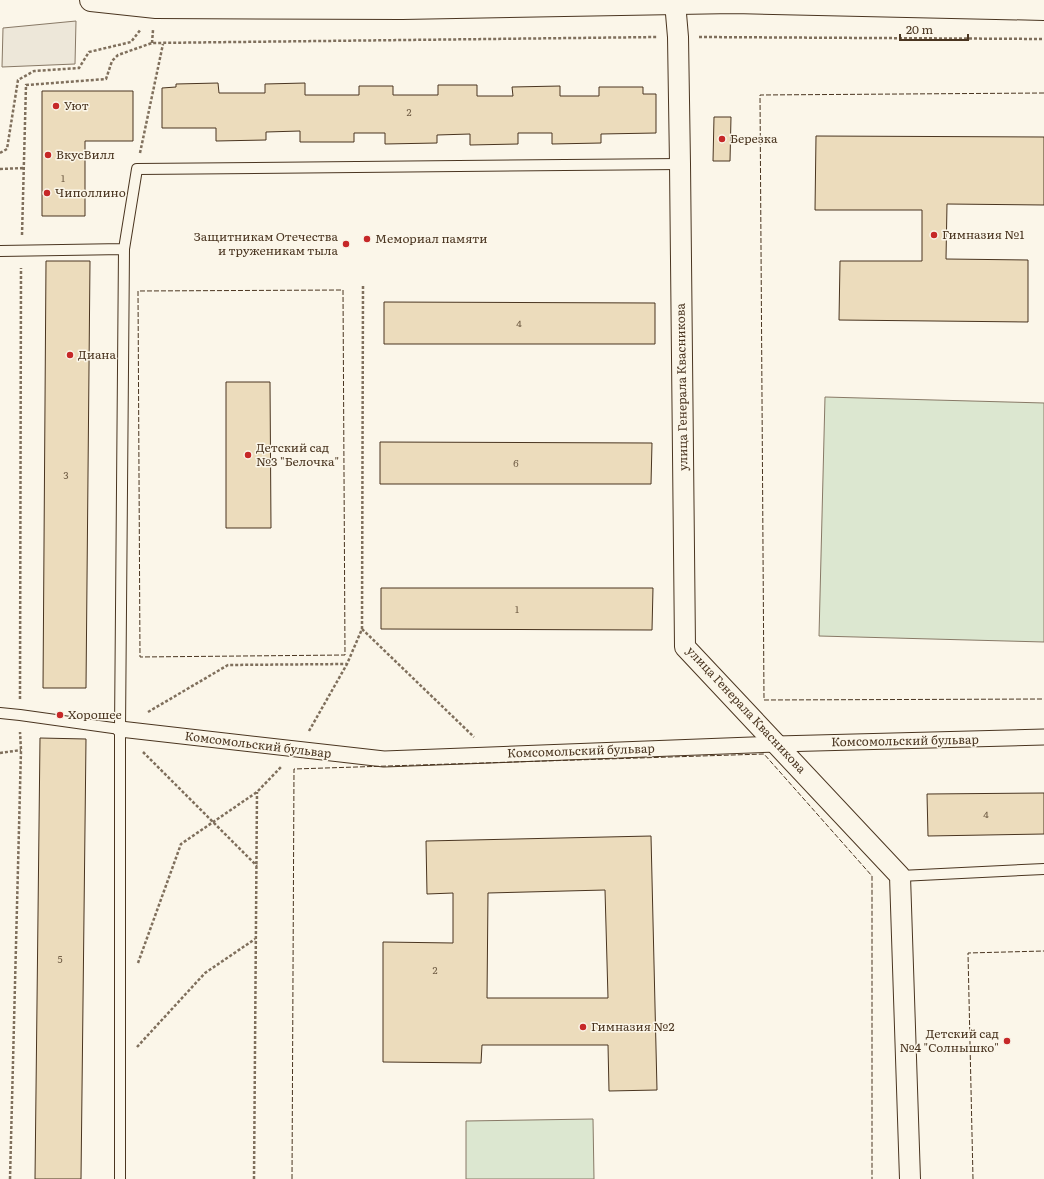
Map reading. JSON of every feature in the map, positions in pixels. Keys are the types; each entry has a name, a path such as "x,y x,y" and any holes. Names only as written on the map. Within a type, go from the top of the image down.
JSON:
{"street":[{"path":"90,0 149,3 402,4 734,1 1044,9"},
{"name":"улица Генерала Квасникова","path":"675,2 678,37 680,164 685,647 900,876"},
{"name":"Комсомольский бульвар","path":"120,729 384,759 777,744 1044,737"},
{"path":"900,876 910,1179"}],"lane":[{"path":"120,1179 120,729 124,249 137,169 680,164"},
{"path":"0,251 124,249"},
{"path":"0,713 120,729"},
{"path":"900,876 1044,869"}],"path":[{"path":"0,153 7,149 18,80 34,71 79,68 89,52 131,42 149,3"},
{"path":"10,1179 21,750 21,250 26,85 106,79 112,61 118,55 152,43 678,37 1044,39"},
{"path":"137,169 163,44"},
{"path":"0,169 24,168"},
{"path":"136,970 181,844 257,792 299,749 347,664 362,629 363,286"},
{"path":"362,629 492,754"},
{"path":"256,866 120,729 228,665 347,664"},
{"path":"0,753 21,750"},
{"path":"254,1179 257,792"},
{"path":"132,1052 205,973 256,939"}],"green space":[{"path":"825,397 1044,403 1044,642 819,636"},
{"path":"593,1119 594,1179 466,1179 466,1121"}],"shaded area":[{"path":"76,21 75,64 2,67 3,28"}],"building":[{"path":"218,83 219,93 265,93 265,84 305,83 305,95 359,95 359,86 393,86 393,95 438,95 438,85 477,85 477,96 513,96 512,87 560,86 560,96 599,96 599,87 643,87 643,94 656,94 656,133 601,134 601,143 552,144 552,133 518,133 518,144 470,145 470,134 437,135 437,143 385,144 385,133 354,133 354,142 300,142 300,131 266,132 266,140 216,141 216,128 162,128 162,88 176,87 176,84"},
{"path":"42,91 133,91 133,141 85,141 85,216 42,216"},
{"name":"Березка","path":"714,117 731,117 730,161 713,161"},
{"name":"Гимназия №1","path":"816,136 1044,137 1044,205 947,204 946,259 1028,260 1028,322 839,320 840,261 922,261 922,210 815,210"},
{"path":"46,261 90,261 86,688 43,688"},
{"path":"384,302 655,303 655,344 384,344"},
{"name":"Детский сад №3 \"Белочка\"","path":"226,382 270,382 271,528 226,528"},
{"path":"380,442 652,443 651,484 380,484"},
{"path":"381,588 653,588 652,630 381,629"},
{"path":"40,738 86,739 81,1179 35,1179"},
{"path":"1044,793 1044,834 928,836 927,794"},
{"path":"651,836 657,1090 609,1091 608,1045 482,1045 481,1063 383,1062 383,942 453,943 453,893 427,894 426,841","holes":["605,890 608,998 487,998 488,893"]}],"fence":[{"path":"1044,93 760,95 764,700 1044,699"},
{"path":"343,290 345,655 140,657 138,291 343,290"},
{"path":"292,1179 294,769 764,754 872,876 872,1179"},
{"path":"973,1179 968,953 1044,951"}],"place":[{"name":"Уют","path":"56,106"},
{"name":"Березка","path":"722,139"},
{"name":"ВкусВилл","path":"48,155"},
{"name":"Чиполлино","path":"47,193"},
{"name":"Гимназия №1","path":"934,235"},
{"name":"Мемориал памяти","path":"367,239"},
{"name":"Защитникам Отечества и труженикам тыла","path":"346,244"},
{"name":"Диана","path":"70,355"},
{"name":"Детский сад №3 \"Белочка\"","path":"248,455"},
{"name":"Хорошее","path":"60,715"},
{"name":"Гимназия №2","path":"583,1027"},
{"name":"Детский сад №4 \"Солнышко\"","path":"1007,1041"}]}
